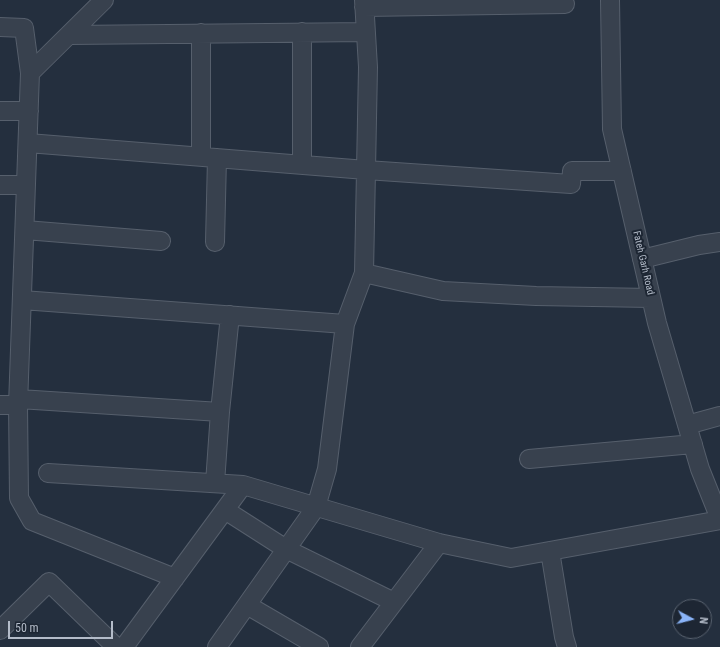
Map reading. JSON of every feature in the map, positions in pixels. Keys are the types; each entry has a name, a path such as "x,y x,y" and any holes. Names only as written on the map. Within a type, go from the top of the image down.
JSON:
{"street":[{"path":"30,73 104,0"},
{"name":"Fateh Garh Road","path":"610,0 612,129 651,298 700,469 720,519"},
{"path":"217,647 316,507 327,469 345,324 364,273 368,67 364,3 565,4"},
{"path":"0,27 24,28 30,73 19,402 19,498 32,521 175,578"},
{"path":"302,32 302,165"},
{"path":"70,35 366,32"},
{"path":"201,33 215,242"},
{"path":"0,111 29,111"},
{"path":"28,143 366,170 571,184 572,171 622,172"},
{"path":"0,185 26,185"},
{"path":"25,230 161,241"},
{"path":"642,259 699,245 720,242"},
{"path":"364,273 443,291 536,296 651,298"},
{"path":"22,300 345,324"},
{"path":"215,483 220,412 230,315"},
{"path":"0,405 19,402 220,412"},
{"path":"687,425 720,416"},
{"path":"529,459 693,444"},
{"path":"48,473 243,485 439,543 511,558 720,519"},
{"path":"124,647 243,485"},
{"path":"225,510 286,549 394,602"},
{"path":"360,647 439,543"},
{"path":"550,551 564,637 567,647"},
{"path":"0,630 48,582 116,647"},
{"path":"247,605 320,647"}]}
